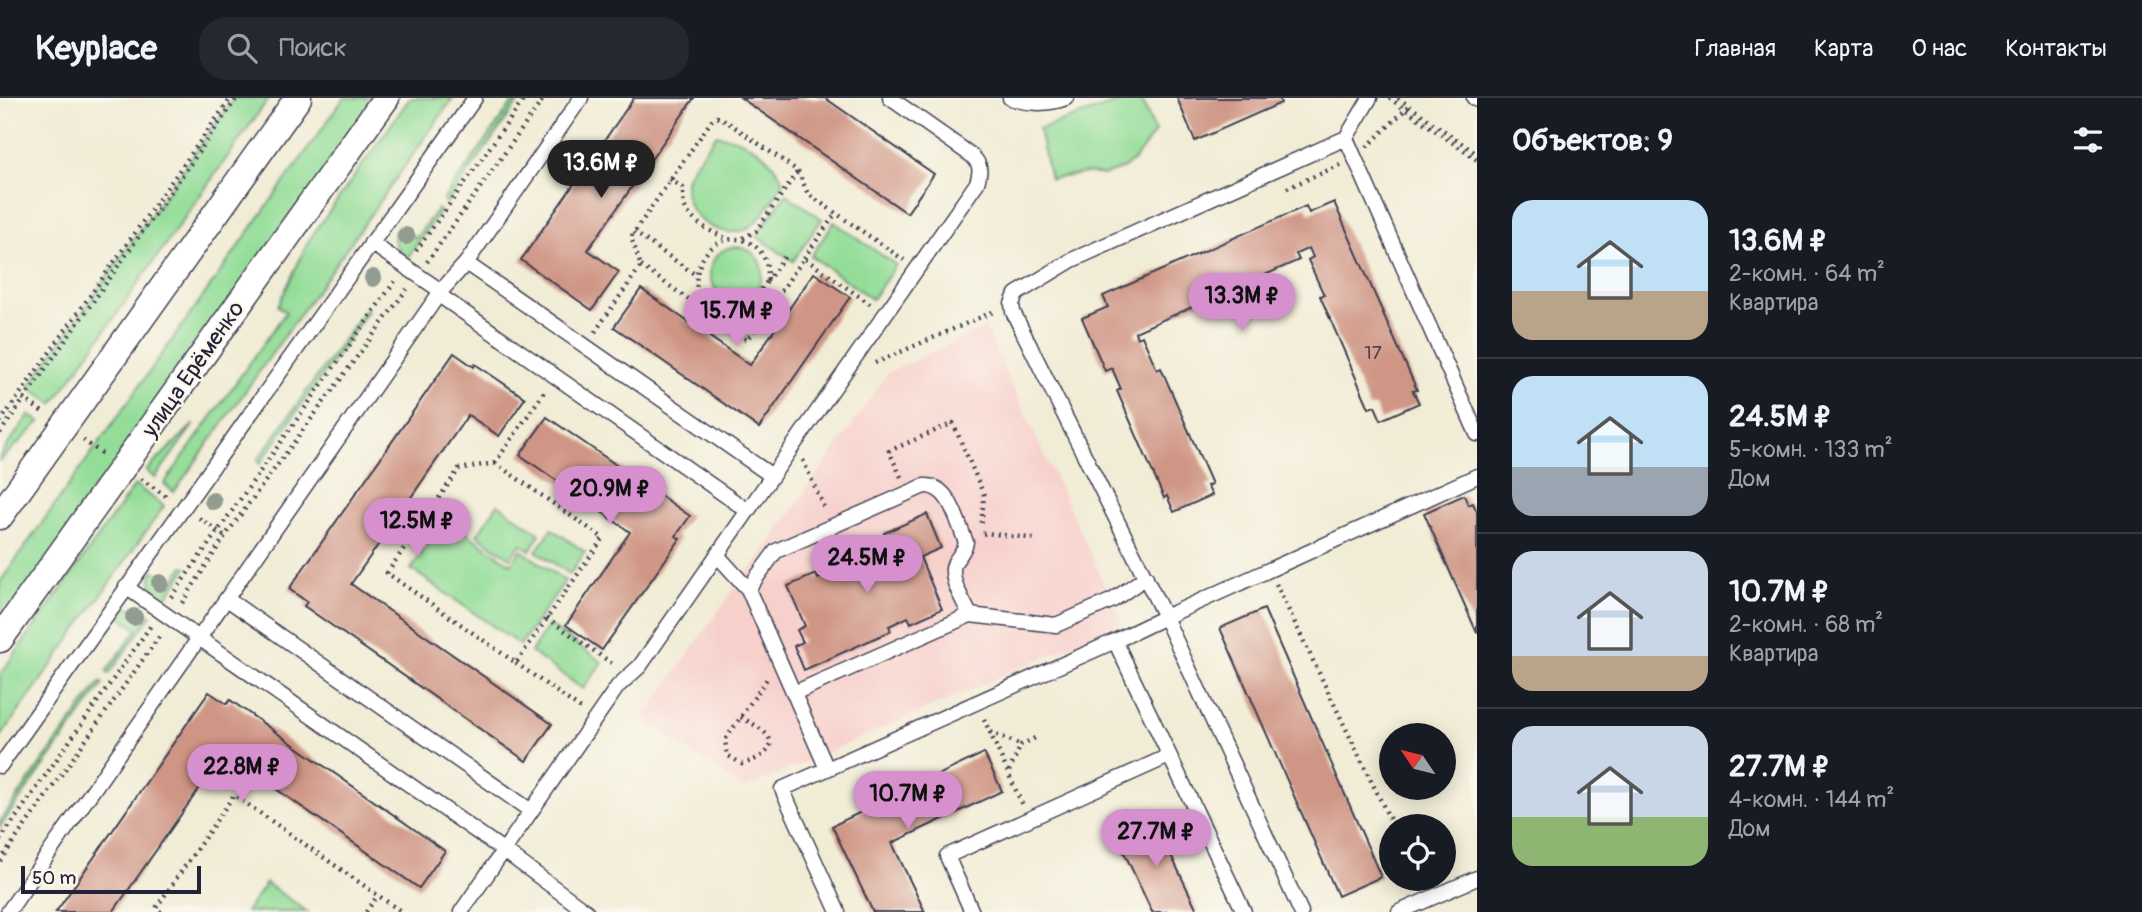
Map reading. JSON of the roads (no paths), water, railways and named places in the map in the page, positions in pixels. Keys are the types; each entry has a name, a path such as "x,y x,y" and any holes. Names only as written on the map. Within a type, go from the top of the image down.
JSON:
{"street":[{"path":"0,516 298,98"},
{"name":"улица Ерёменко","path":"0,639 386,98"}],"lane":[{"path":"0,765 475,98"},
{"path":"8,912 440,293 466,263 581,98"},
{"path":"461,912 618,686 640,666 977,183 981,173 978,162 971,155 890,98"},
{"path":"1010,98 1053,103 1066,98"},
{"path":"1301,912 1165,617 1013,312 1012,304 1016,294 1072,260 1346,138 1370,98"},
{"path":"1346,138 1473,412 1477,435"},
{"path":"372,243 748,511"},
{"path":"466,263 772,476"},
{"path":"838,912 782,789 1477,476"},
{"path":"748,589 776,551 928,485 939,489 946,496 966,542 965,549 955,562 952,575 970,615"},
{"path":"717,555 748,589 827,769"},
{"path":"794,693 970,615 1056,625 1113,600 1146,578"},
{"path":"126,587 503,850 587,912"},
{"path":"227,599 531,811"},
{"path":"1115,641 1244,912"},
{"path":"972,912 947,856 1169,756"},
{"path":"1399,912 1477,878"}]}
